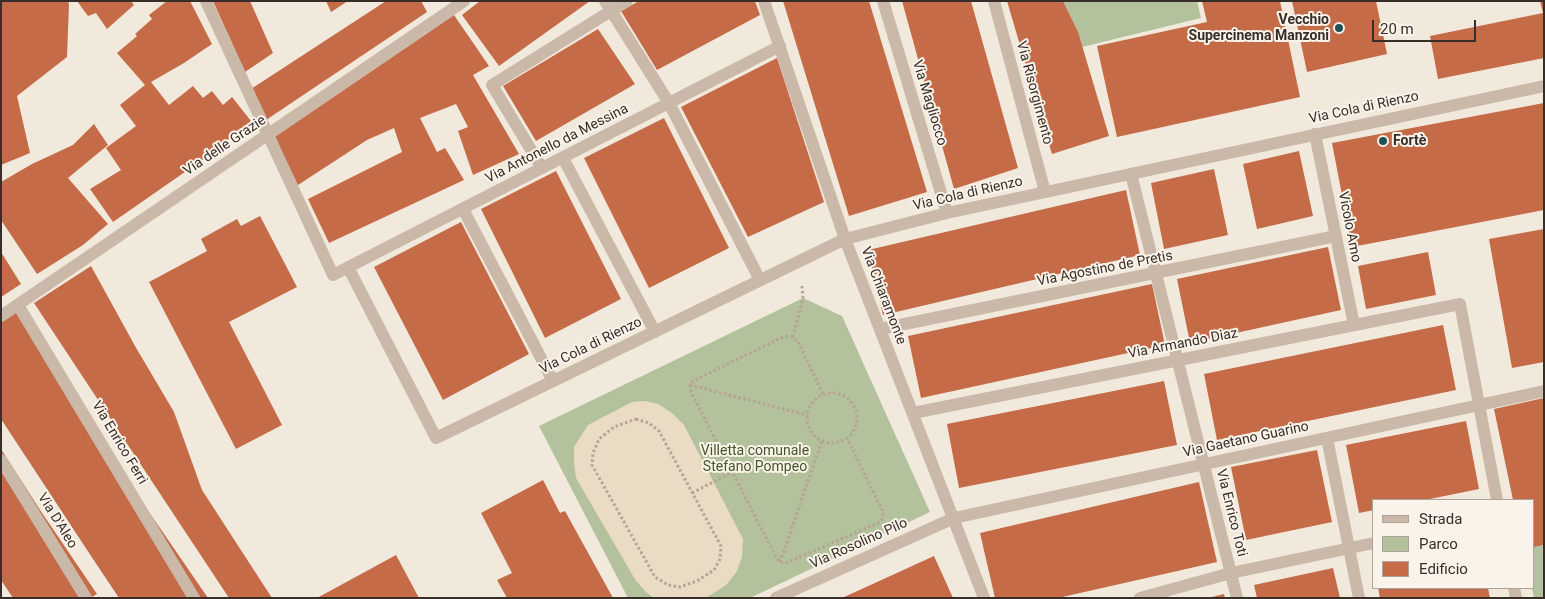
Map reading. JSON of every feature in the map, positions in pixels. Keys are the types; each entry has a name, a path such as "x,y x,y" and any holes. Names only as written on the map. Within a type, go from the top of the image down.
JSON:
{"street":[{"name":"Via Antonello da Messina","path":"206,1 332,275 780,46"},
{"name":"Via delle Grazie","path":"1,316 267,136 450,6 464,1"},
{"path":"542,168 492,85 608,6 627,1"},
{"name":"Via Chiaramonte","path":"764,1 845,239 984,598"},
{"name":"Via Magliocco","path":"883,1 947,213"},
{"name":"Via Risorgimento","path":"994,1 1045,192"},
{"path":"608,6 669,103 760,280"},
{"name":"Via Cola di Rienzo","path":"348,267 436,438 845,239 947,213 1544,86"},
{"name":"Vicolo Amo","path":"1315,134 1354,325"},
{"path":"563,158 655,332"},
{"name":"Via Enrico Toti","path":"1130,174 1237,598"},
{"path":"463,209 553,381"},
{"name":"Via Agostino de Pretis","path":"880,329 1336,236"},
{"name":"Via Armando Diaz","path":"913,413 1460,304 1478,405"},
{"name":"Via Enrico Ferri","path":"18,305 194,598"},
{"name":"Via Gaetano Guarino","path":"954,518 1544,391"},
{"path":"1478,405 1497,499"},
{"path":"1327,438 1359,598"},
{"name":"Via D'Aleo","path":"1,460 86,598"},
{"name":"Via Rosolino Pilo","path":"776,598 954,518"},
{"path":"1140,598 1231,573 1372,543"}],"path":[{"path":"793,337 803,298 799,261"},
{"path":"823,394 798,342 793,337 785,336 693,381 690,385 691,392 780,562 786,563 880,522 884,517 847,438"},
{"path":"690,385 807,414"},
{"path":"823,394 839,394 852,403 857,417 852,432 847,438 839,442 830,443 822,441 815,437 810,430 807,414 813,402 823,394"},
{"path":"636,419 649,423 659,431 692,493 721,546 720,559 714,570 697,581 680,587 668,585 655,577 592,465 593,453 599,439 614,428 636,419"},
{"path":"780,562 822,441"},
{"path":"692,493 732,472"}],"green space":[{"path":"1063,1 1197,1 1201,18 1082,47"},
{"name":"Villetta comunale Stefano Pompeo","path":"803,298 842,316 930,512 750,598 628,598 539,426"},
{"path":"1544,545 1544,598 1534,598 1532,589 1535,589 1535,547"}],"shaded area":[{"path":"645,401 658,404 672,413 684,425 743,539 742,557 736,573 726,585 706,598 654,598 646,592 636,581 576,478 574,447 588,425 632,402"}],"building":[{"path":"1,1 68,1 69,4 67,57 17,96 30,153 1,165"},
{"path":"77,1 131,1 134,5 107,29 96,13 88,16"},
{"path":"167,1 190,1 212,44 151,82 169,105 193,86 203,98 212,91 223,105 232,97 251,121 205,158 113,222 90,189 121,170 106,148 136,126 120,105 145,85 117,53 137,36 135,34 152,19 149,15"},
{"path":"213,1 250,1 273,53 245,72"},
{"path":"326,1 348,1 331,12"},
{"path":"386,1 421,1 427,12 266,120 251,89"},
{"path":"480,1 590,1 499,66 462,15"},
{"path":"639,1 755,1 760,15 657,70 621,11"},
{"path":"783,1 869,1 927,192 849,216"},
{"path":"902,1 971,1 1018,168 954,189"},
{"path":"1007,1 1063,1 1078,32 1109,136 1052,154"},
{"path":"1202,1 1280,1 1300,97 1117,137 1097,46 1207,22"},
{"name":"Vecchio Supercinema Manzoni","path":"1292,1 1376,1 1387,54 1307,72"},
{"path":"1540,1 1544,1 1544,58 1438,79 1430,36 1543,13"},
{"path":"454,15 489,66 473,75 519,154 473,175 458,131 468,127 456,104 420,118 437,152 445,148 464,180 329,243 308,199 402,152 394,128 367,140 298,185 273,138"},
{"path":"598,29 635,84 536,141 503,86"},
{"path":"777,58 824,202 748,237 681,107"},
{"path":"1544,103 1544,210 1352,247 1332,143"},
{"path":"664,118 729,248 649,288 584,158"},
{"path":"94,124 108,145 68,178 108,224 83,245 37,274 1,220 1,182 32,164 73,145"},
{"path":"1299,151 1313,216 1257,229 1243,164"},
{"path":"1214,169 1228,235 1164,249 1151,183"},
{"path":"556,171 621,299 545,338 481,209"},
{"path":"1126,190 1140,255 883,315 868,250"},
{"path":"260,216 297,287 229,322 282,425 236,449 149,282 207,251 201,239 237,219 241,226"},
{"path":"461,222 529,354 443,400 374,267"},
{"path":"1544,229 1544,362 1512,368 1489,239"},
{"path":"1328,247 1341,310 1190,343 1177,279"},
{"path":"1,252 21,284 1,297"},
{"path":"1428,252 1436,295 1366,309 1358,266"},
{"path":"91,266 174,412 202,490 272,598 229,598 34,303"},
{"path":"1152,284 1165,345 921,398 908,336"},
{"path":"16,312 208,598 119,598 1,419 1,322"},
{"path":"1443,325 1456,390 1217,440 1204,374"},
{"path":"1164,381 1177,445 959,488 947,424"},
{"path":"1544,398 1544,545 1535,547 1535,499 1513,499 1494,409"},
{"path":"1466,421 1479,489 1430,499 1372,499 1372,510 1359,513 1346,445"},
{"path":"1,449 97,594 90,598 13,598 1,580"},
{"path":"1317,450 1332,522 1246,540 1231,467"},
{"path":"543,480 560,513 565,511 613,598 507,598 497,580 512,573 481,513"},
{"path":"1199,482 1217,562 1058,598 995,598 980,533"},
{"path":"396,555 419,598 317,598"},
{"path":"934,556 953,598 842,598"},
{"path":"1333,568 1340,598 1257,598 1254,585"},
{"path":"1378,589 1488,589 1490,598 1380,598"},
{"path":"1224,594 1225,598 1212,598 1212,597"}],"place":[{"name":"Vecchio Supercinema Manzoni","path":"1339,28"},
{"name":"Fortè","path":"1383,141"}]}
